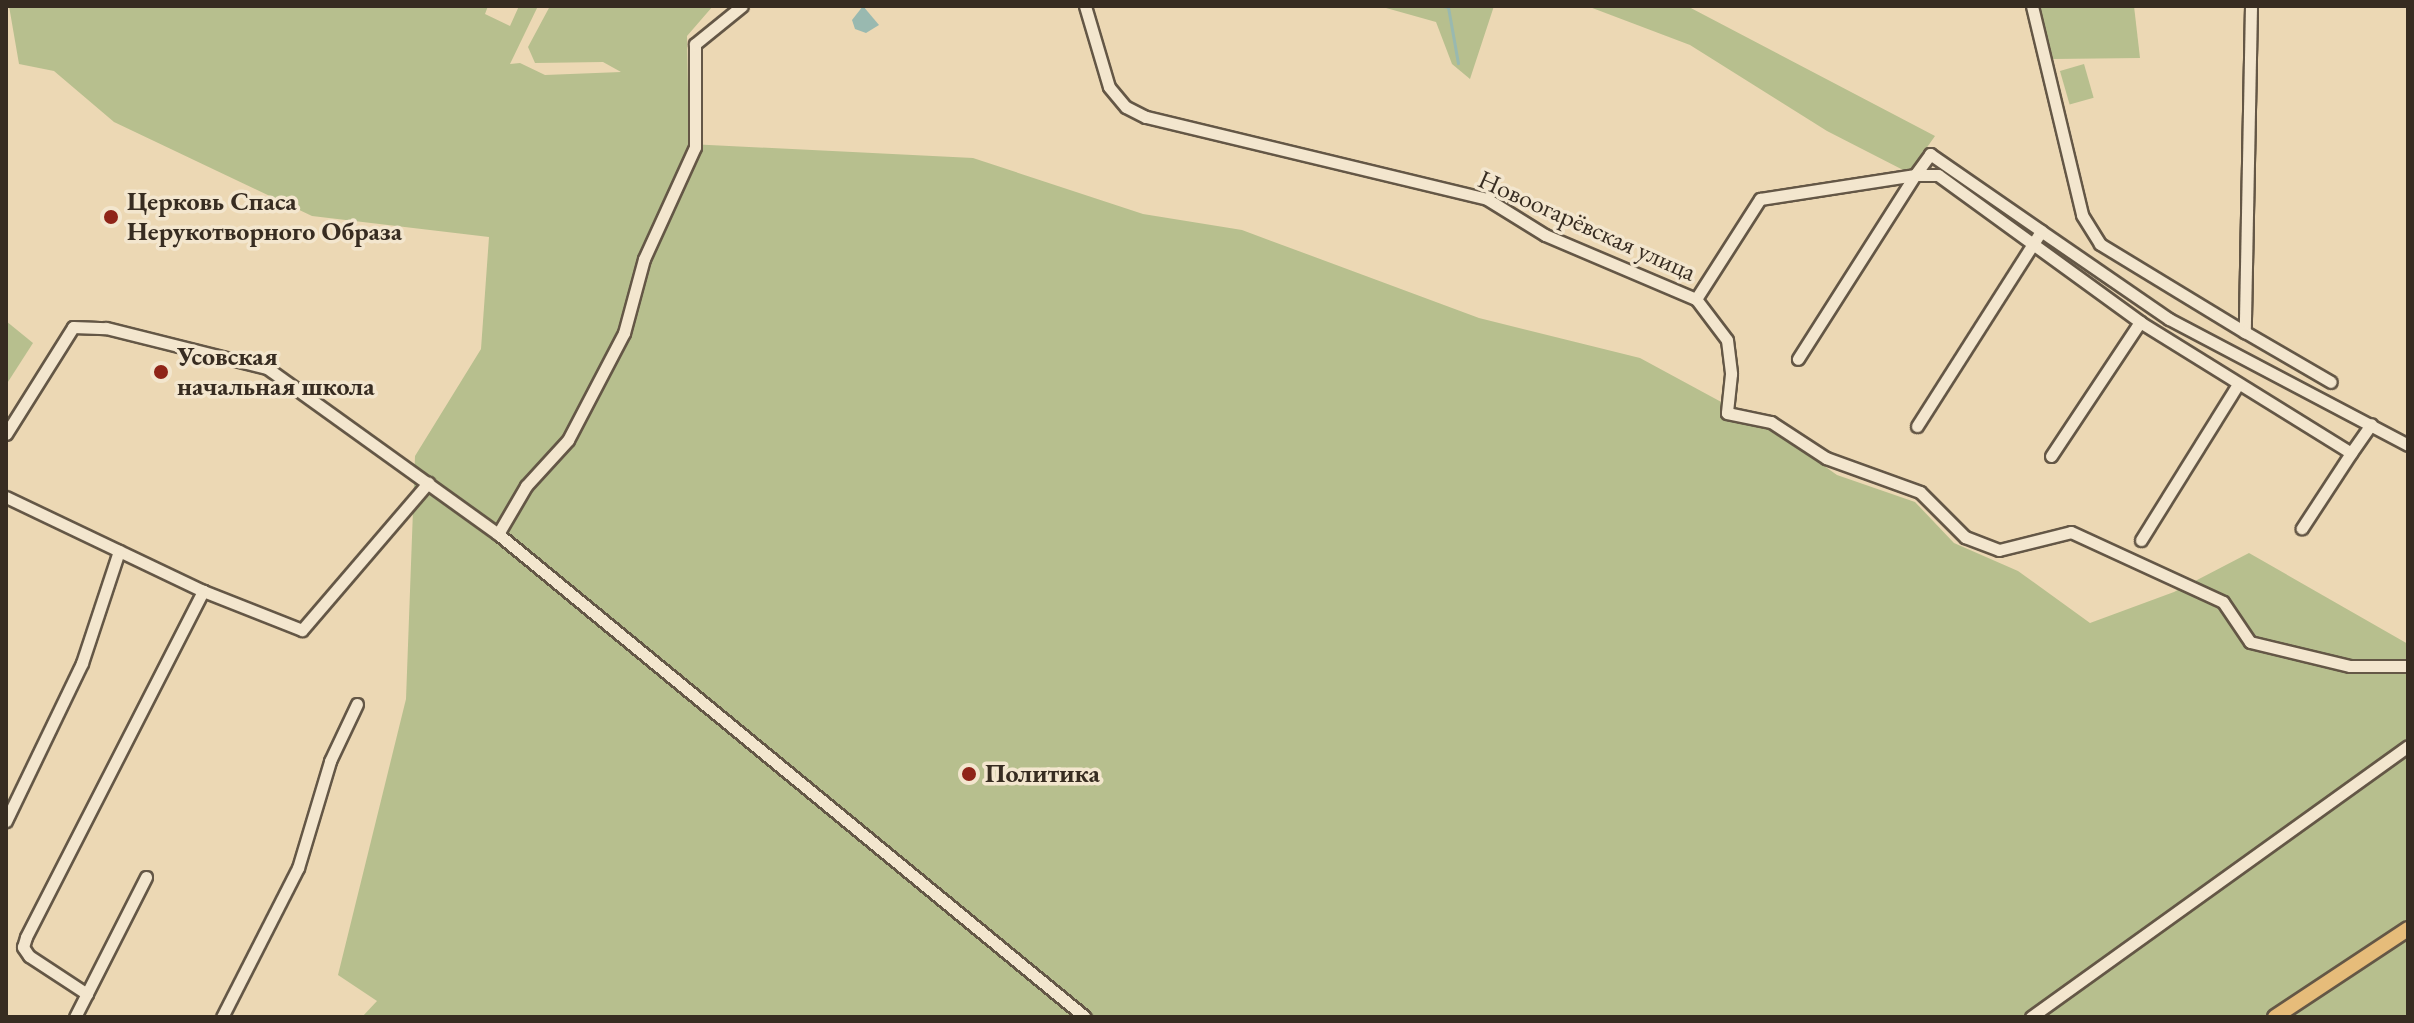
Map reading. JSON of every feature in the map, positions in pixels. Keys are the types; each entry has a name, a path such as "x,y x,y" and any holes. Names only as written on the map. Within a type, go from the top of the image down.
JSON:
{"main road":[{"path":"2275,1017 2408,929"}],"street":[{"path":"498,534 526,486 568,440 624,333 644,259 695,147 695,44 742,6"},
{"name":"Новоогарёвская улица","path":"1085,6 1109,87 1126,107 1146,117 1487,199 1545,235 1696,299 1727,340 1731,374 1727,413 1771,422 1826,458 1920,492 1965,537 1999,550 2071,532 2223,602 2250,642 2350,666 2408,666"},
{"path":"2032,6 2082,215 2100,244 2331,382"},
{"path":"2245,332 2251,6"},
{"path":"1798,359 1930,154 2169,319 2408,445"},
{"path":"1696,299 1760,199 1915,175 1938,175 2140,322 2351,453"},
{"path":"1917,426 2041,231"},
{"path":"2051,456 2140,322"},
{"path":"6,434 73,327 106,328 267,368 498,534 1085,1017"},
{"path":"2141,540 2238,384"},
{"path":"2302,528 2371,424"},
{"path":"6,497 203,591 302,630 428,483"},
{"path":"6,821 82,663 119,551"},
{"path":"87,994 29,956 23,947 203,591"},
{"path":"222,1017 298,868 330,761 357,704"},
{"path":"2031,1017 2408,746"},
{"path":"75,1017 146,877"}],"green space":[{"path":"9,6 488,6 485,14 510,26 519,6 538,6 510,64 520,63 545,75 621,72 603,62 535,63 528,47 550,6 713,6 687,36 689,144 973,158 1143,214 1242,230 1479,318 1640,358 1773,430 1837,475 1915,502 1954,543 2018,571 2090,623 2174,592 2249,553 2408,644 2408,1017 362,1017 377,1001 338,975 406,699 415,456 481,349 489,237 312,216 114,122 54,71 19,64"},
{"path":"1379,6 1494,6 1470,79 1452,64 1436,22"},
{"path":"1587,6 1687,6 1935,136 1909,173 1827,131 1690,45"},
{"path":"2038,6 2134,6 2140,58 2053,59"},
{"path":"2084,64 2094,98 2070,105 2060,71"},
{"path":"6,321 33,343 6,385"}],"water":[{"path":"863,6 879,25 866,33 855,29 852,20"}],"waterway":[{"path":"1443,6 1448,7 1458,63"}],"place":[{"name":"Церковь Спаса Нерукотворного Образа","path":"111,217"},
{"name":"Усовская начальная школа","path":"161,372"},
{"name":"Политика","path":"969,774"}]}
